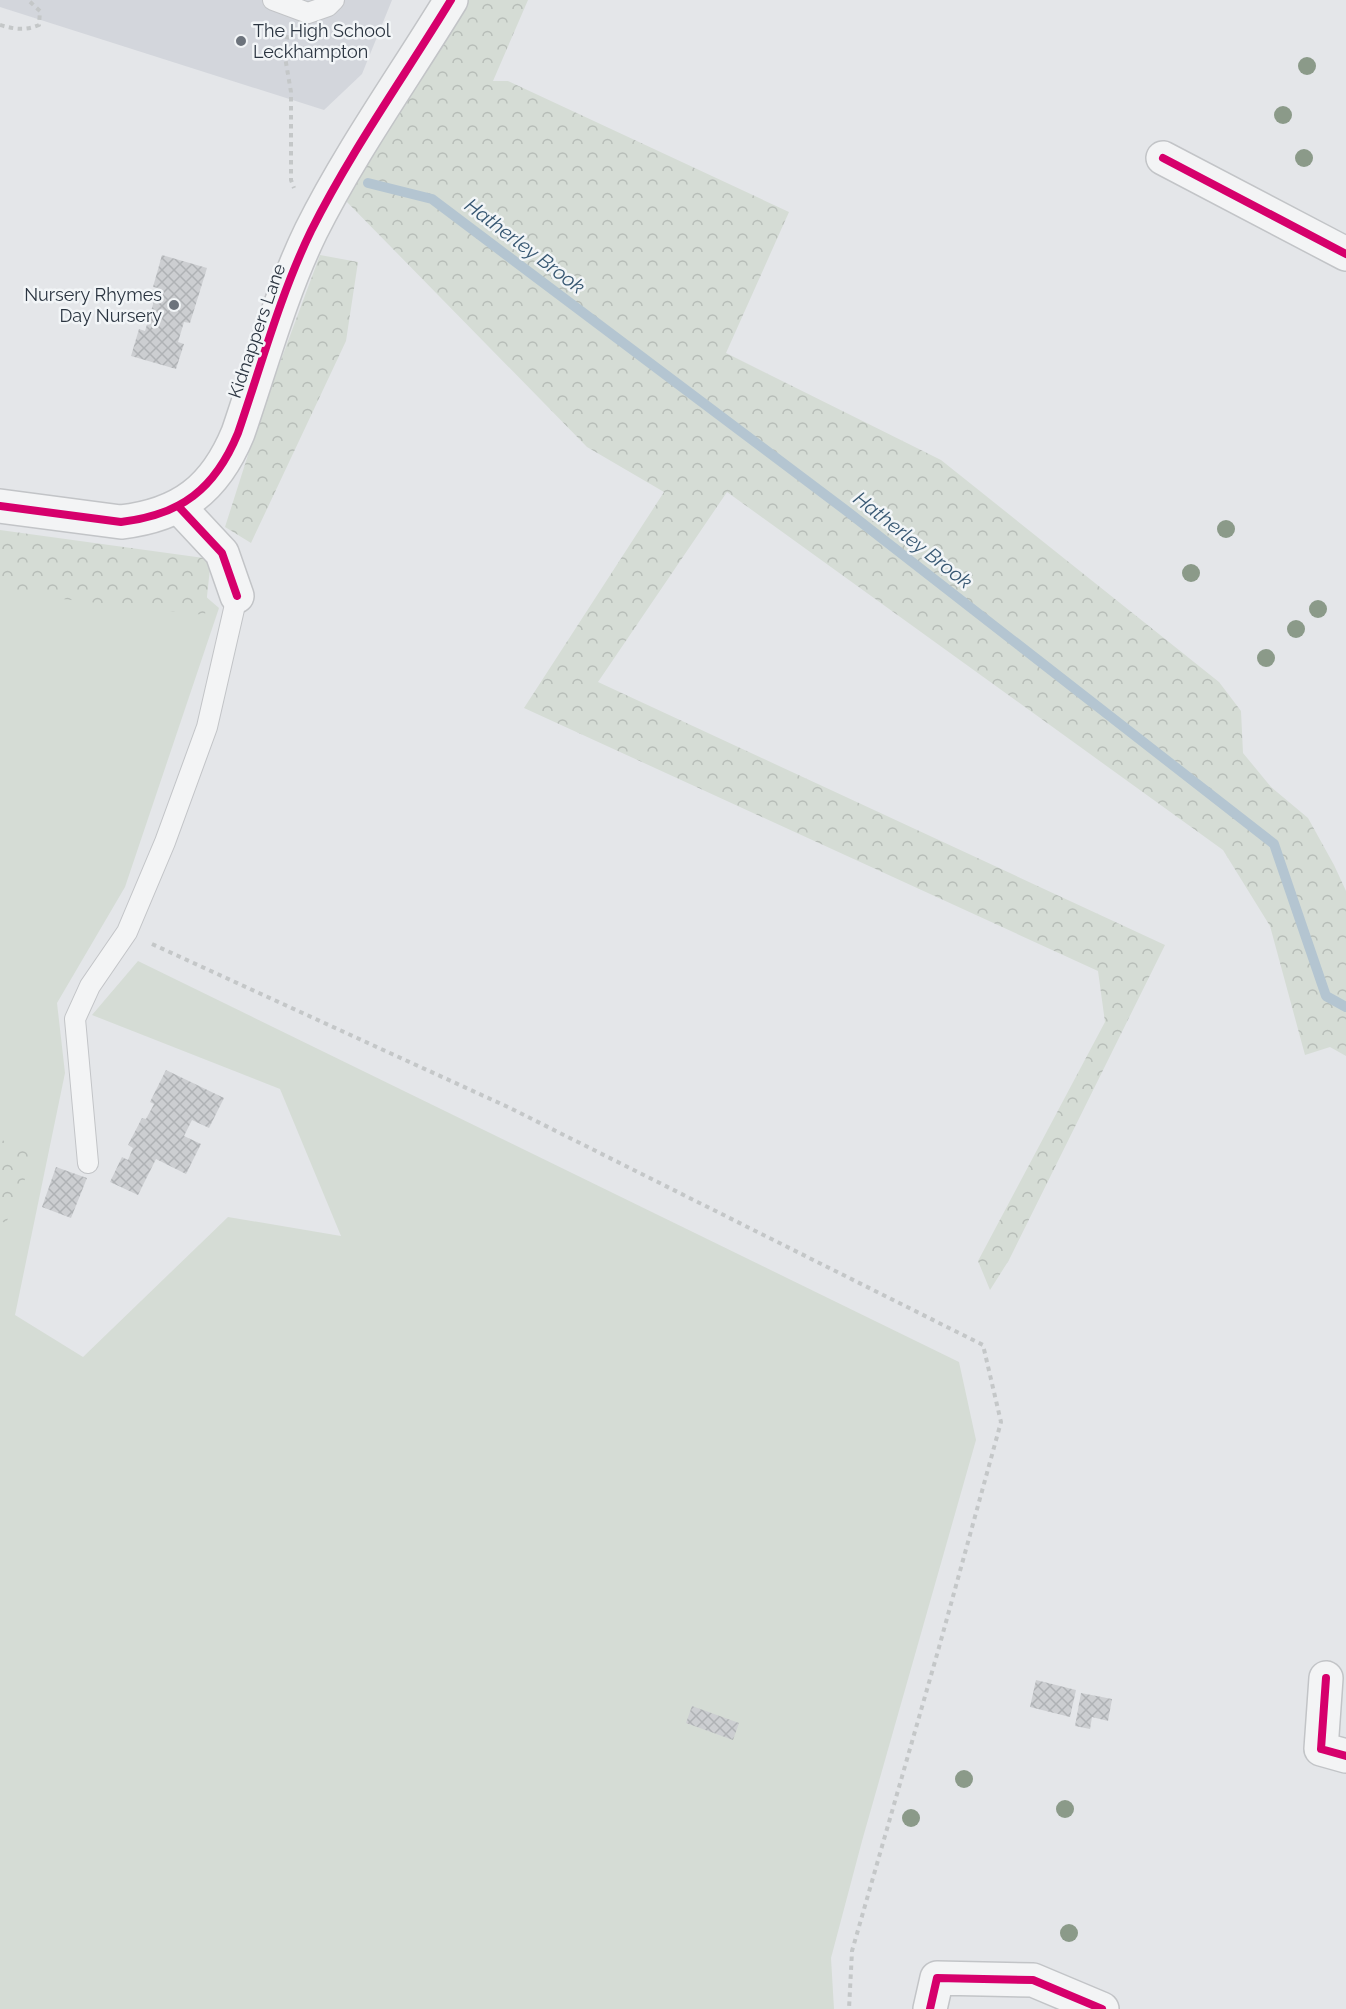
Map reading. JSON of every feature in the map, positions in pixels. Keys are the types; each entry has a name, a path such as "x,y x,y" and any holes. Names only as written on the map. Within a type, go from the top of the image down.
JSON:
{"street":[{"name":"Kidnappers Lane","path":"0,506 121,522 161,515 179,507 199,493 215,476 229,456 292,272 312,230 383,107 450,0"},
{"path":"1163,159 1346,254"},
{"path":"179,507 222,553 237,596"},
{"path":"1326,1678 1321,1749 1346,1756"},
{"path":"933,1994 1033,1980 1102,2009"}],"lane":[{"path":"273,0 308,13 328,6 334,0"},
{"path":"87,1163 75,1019 90,986 127,932 165,842 207,727 237,596"}],"path":[{"path":"0,25 29,29 39,25 40,11 28,0"},
{"path":"291,180 291,92 284,51 294,9"},
{"path":"127,932 510,1108 983,1345 1001,1422 852,1951 849,2009"}],"shaded area":[{"name":"The High School Leckhampton","path":"0,0 392,0 362,74 324,110 0,7"}],"green space":[{"path":"462,0 528,0 493,81 508,81 789,212 726,353 941,460 1219,682 1241,711 1243,753 1271,787 1308,818 1346,891 1346,1056 1330,1047 1305,1055 1270,926 1223,850 727,492 598,682 1165,945 1009,1260 990,1290 978,1261 1105,1022 1098,971 524,708 664,492 587,447 344,199"},
{"path":"320,255 358,262 346,341 251,543 225,527 262,411"},
{"path":"0,530 211,559 205,615 0,592"},
{"path":"0,532 160,557 219,608 125,887 57,1003 65,1073 15,1315 83,1357 228,1217 341,1236 280,1089 92,1015 138,961 959,1362 976,1440 831,1958 834,2009 0,2009"},
{"path":"0,1139 35,1156 6,1223 0,1221"}],"building":[{"name":"Nursery Rhymes Day Nursery","path":"162,255 207,268 190,323 184,322 178,342 184,344 176,369 131,356 139,329 145,331 158,288 153,287"},
{"path":"166,1070 224,1098 209,1128 192,1120 184,1136 201,1144 186,1174 156,1159 138,1195 110,1182 122,1157 128,1160 133,1148 128,1145 142,1118 146,1119 152,1108 154,1104 150,1102"},
{"path":"56,1167 87,1178 71,1218 42,1207"},
{"path":"1036,1680 1076,1690 1070,1717 1030,1707"},
{"path":"1081,1693 1112,1699 1108,1721 1092,1717 1090,1729 1075,1726"},
{"path":"692,1706 739,1723 733,1740 686,1723"}],"waterway":[{"name":"Hatherley Brook","path":"368,183 432,199 848,512 1274,844 1326,996 1346,1007"}],"cycle path":[{"path":"0,506 121,522 161,513 178,506 207,484 229,453 238,433 280,305 311,231 360,143 451,0"},
{"path":"1163,158 1346,254"},
{"path":"179,507 222,553 237,596"},
{"path":"1326,1678 1321,1749 1346,1756"},
{"path":"930,2009 937,1978 1033,1980 1102,2009"}],"place":[{"name":"The High School Leckhampton","path":"241,41"},
{"name":"Nursery Rhymes Day Nursery","path":"174,305"}]}
